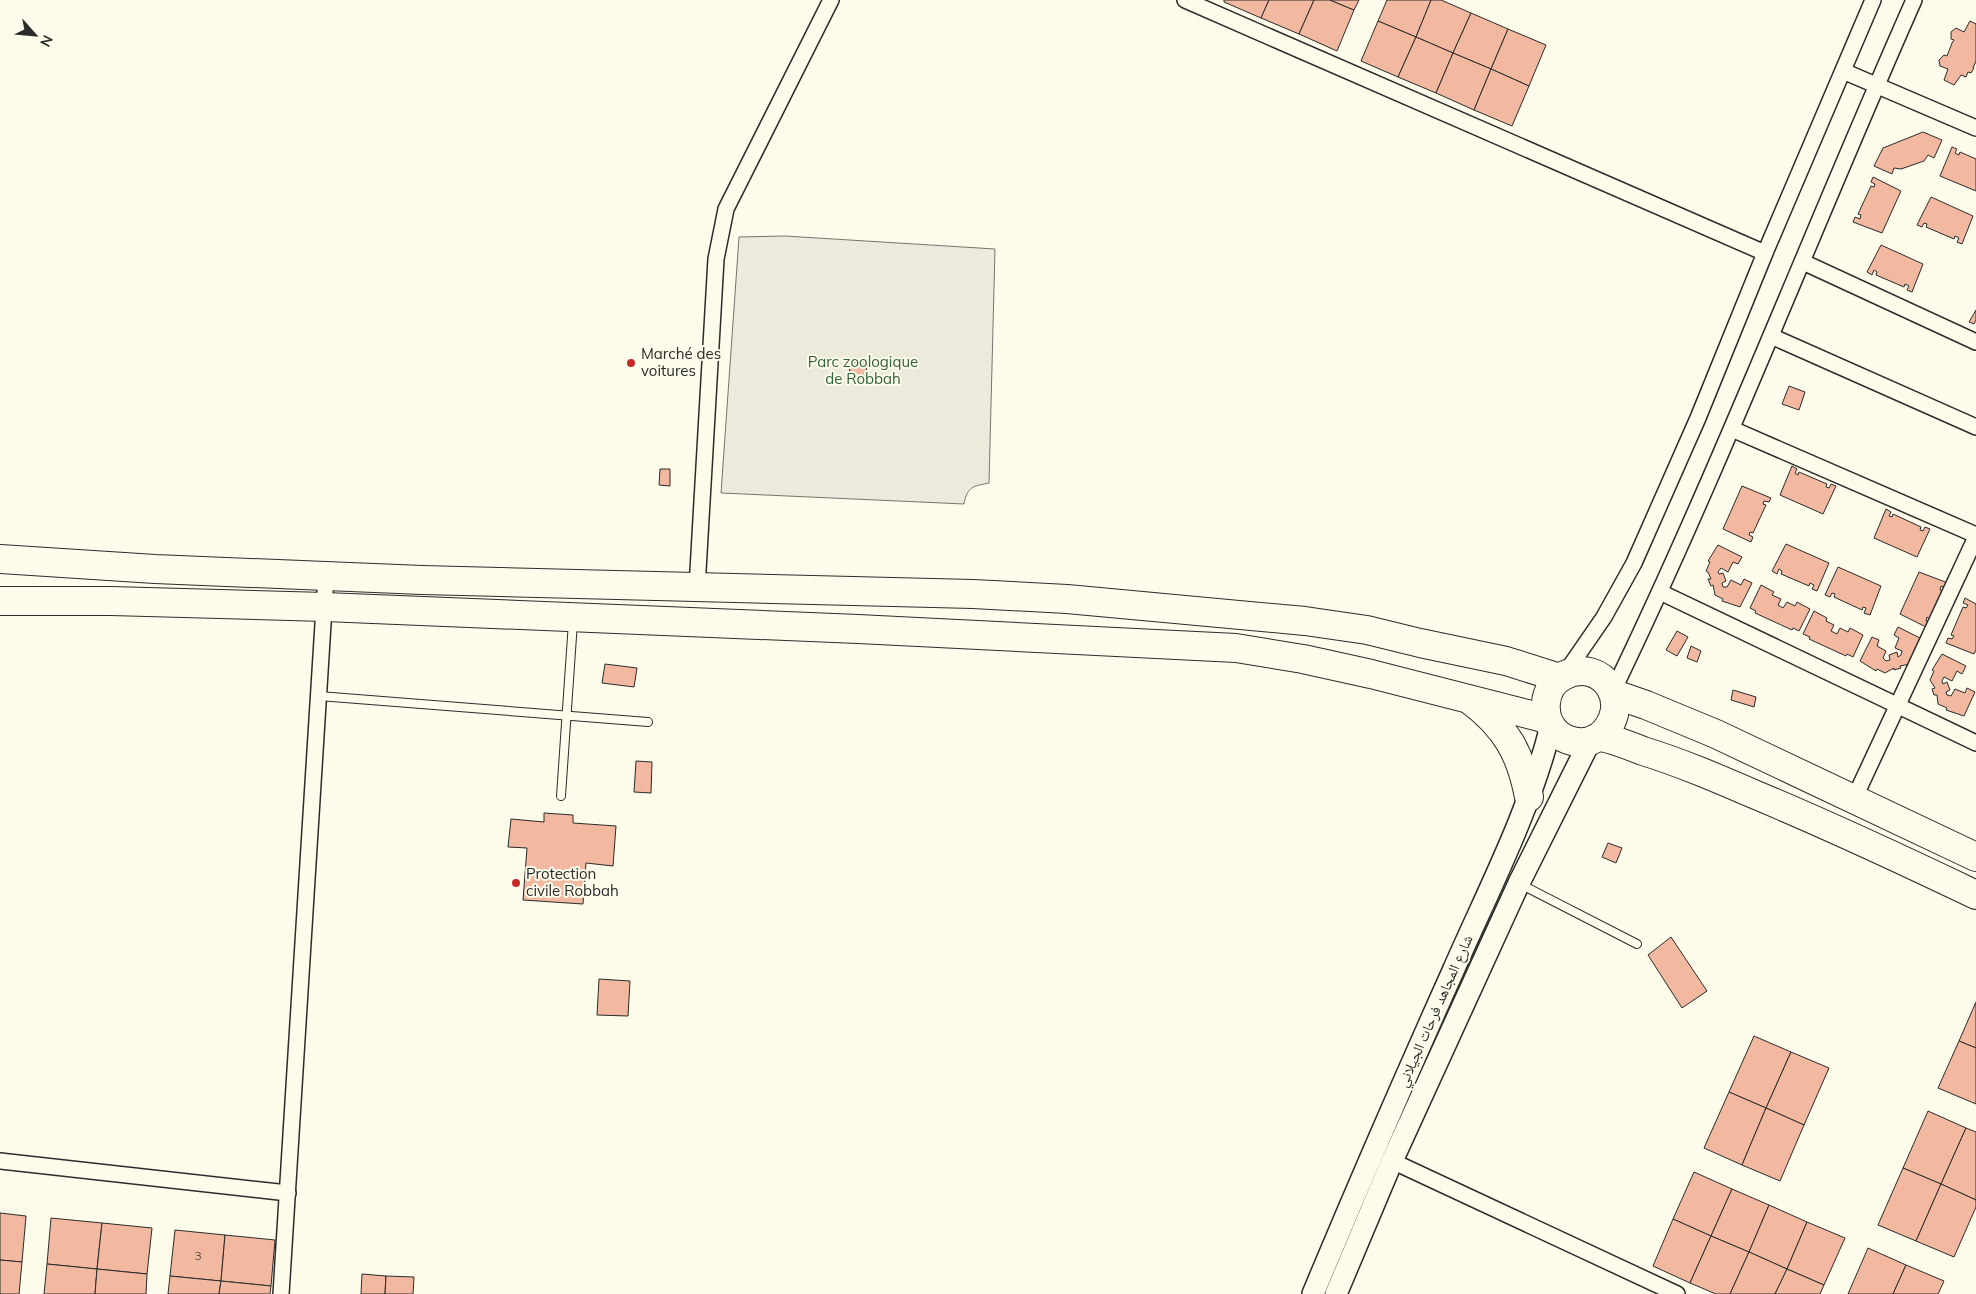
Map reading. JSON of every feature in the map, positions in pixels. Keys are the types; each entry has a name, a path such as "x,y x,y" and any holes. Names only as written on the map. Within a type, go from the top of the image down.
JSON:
{"highway":[{"path":"0,560 326,576 697,588 972,594 1067,599 1305,621 1367,630 1506,661 1562,677"},
{"path":"0,601 325,607 1236,648 1303,659 1467,698 1549,722"},
{"path":"1595,739 1607,731 1612,722 1616,703 1613,693 1607,683 1592,673 1582,671 1562,677 1548,692 1546,701 1549,722 1556,733 1572,741 1595,739 1676,762 1827,824 1976,895"},
{"path":"1613,693 1693,724 1976,857"},
{"path":"1467,698 1492,718 1503,730 1516,751 1529,797"}],"street":[{"path":"697,588 716,259 726,208 831,0"},
{"path":"1185,0 1764,253"},
{"path":"1562,677 1604,617 1634,563 1694,426 1764,253 1873,0"},
{"path":"1613,693 1732,429 1914,0"},
{"path":"1843,71 1976,128"},
{"path":"1803,262 1976,342"},
{"path":"1771,336 1976,427"},
{"path":"1732,429 1976,536 1854,799"},
{"path":"281,1294 326,576"},
{"path":"1660,592 1976,743"},
{"name":"شارع المجاهد فرحات الجيلاني","path":"1313,1294 1390,1110 1529,797 1542,759 1549,722"},
{"name":"شارع المجاهد فرحات الجيلاني","path":"1336,1294 1392,1161 1519,883 1595,739"},
{"path":"0,1160 288,1193"},
{"path":"1392,1161 1677,1294"}],"lane":[{"path":"561,796 573,617"},
{"path":"319,696 648,722"},
{"path":"1519,883 1638,944"}],"green space":[{"name":"Parc zoologique de Robbah","path":"785,236 995,249 989,483 972,488 967,494 964,504 721,493 739,237"}],"building":[{"path":"1224,0 1269,0 1261,18 1224,2"},
{"path":"1269,0 1314,0 1299,34 1261,18"},
{"path":"1314,0 1330,0 1354,10 1337,51 1299,34"},
{"path":"1330,0 1359,0 1354,10"},
{"path":"1387,0 1431,0 1416,37 1378,21"},
{"path":"1431,0 1441,0 1471,13 1453,53 1416,37"},
{"path":"1471,13 1508,29 1491,69 1453,53"},
{"path":"1378,21 1416,37 1398,77 1361,61"},
{"path":"1970,21 1976,24 1976,61 1971,73 1968,72 1966,77 1961,75 1954,85 1944,80 1948,69 1940,66 1939,60 1944,55 1947,56 1954,40 1951,39 1951,32 1956,28 1964,32"},
{"path":"1508,29 1546,45 1529,86 1491,69"},
{"path":"1416,37 1453,53 1436,93 1398,77"},
{"path":"1453,53 1491,69 1474,110 1436,93"},
{"path":"1491,69 1529,86 1512,126 1474,110"},
{"path":"1923,132 1942,140 1934,158 1928,155 1924,161 1901,169 1894,168 1892,174 1874,166 1883,148"},
{"path":"1952,147 1957,149 1955,153 1959,155 1960,152 1976,159 1976,191 1940,176"},
{"path":"1873,177 1901,191 1882,233 1853,222 1855,217 1860,219 1861,215 1858,214 1871,186 1874,187 1875,184 1871,182"},
{"path":"1931,197 1973,216 1962,244 1957,242 1959,238 1955,236 1954,239 1926,227 1927,224 1924,223 1922,227 1917,225"},
{"path":"1881,245 1923,264 1912,292 1907,290 1909,286 1905,284 1904,287 1876,275 1877,272 1874,270 1872,275 1867,272"},
{"path":"1976,310 1976,320 1974,324 1969,322"},
{"path":"866,362 867,375 850,376 849,363"},
{"path":"1789,386 1805,392 1799,410 1782,404"},
{"path":"1792,466 1797,469 1795,473 1798,475 1799,472 1827,484 1826,487 1829,488 1831,484 1836,486 1823,514 1780,495"},
{"path":"660,469 670,469 670,486 659,485"},
{"path":"1742,486 1771,498 1769,502 1764,501 1763,504 1766,505 1753,533 1750,532 1749,535 1753,537 1751,542 1723,529"},
{"path":"1886,509 1891,512 1889,516 1892,517 1893,514 1921,527 1920,530 1923,531 1925,527 1930,529 1917,557 1874,538"},
{"path":"1786,544 1829,563 1817,591 1812,589 1814,585 1810,583 1809,586 1781,574 1782,571 1779,569 1777,574 1772,571"},
{"path":"1718,545 1742,557 1738,564 1733,562 1728,572 1721,568 1718,572 1719,574 1723,573 1726,581 1722,583 1723,587 1727,587 1731,580 1741,585 1744,579 1752,583 1740,607 1722,601 1723,599 1715,595 1713,585 1711,586 1708,579 1711,579 1706,571 1710,562 1708,561"},
{"path":"1838,567 1881,586 1870,615 1864,613 1866,608 1863,607 1862,610 1834,597 1835,594 1832,593 1830,597 1825,595"},
{"path":"1919,572 1948,583 1946,588 1941,586 1940,590 1943,591 1930,619 1927,617 1926,621 1930,623 1928,628 1900,614"},
{"path":"1761,585 1774,592 1772,595 1781,599 1778,605 1783,608 1787,602 1795,606 1797,602 1810,609 1799,631 1793,628 1792,630 1755,613 1756,611 1750,608"},
{"path":"1965,598 1976,604 1976,650 1974,654 1946,643 1948,638 1952,639 1954,636 1951,635 1963,607 1966,608 1968,605 1963,603"},
{"path":"1814,611 1827,618 1826,621 1834,625 1831,631 1837,634 1840,628 1848,632 1850,628 1863,635 1853,657 1847,654 1846,656 1809,639 1810,637 1803,634"},
{"path":"1898,627 1922,639 1910,664 1900,666 1901,668 1894,670 1894,668 1885,673 1877,669 1876,671 1860,661 1872,637 1879,640 1877,646 1886,651 1883,658 1886,661 1890,660 1889,655 1897,652 1898,657 1901,655 1902,651 1895,648 1899,638 1894,635"},
{"path":"1677,631 1688,637 1677,656 1666,650"},
{"path":"1691,646 1701,651 1697,662 1687,658"},
{"path":"1942,654 1966,666 1962,674 1957,671 1952,681 1944,677 1942,681 1943,684 1947,682 1950,690 1946,692 1947,695 1951,696 1955,689 1965,693 1967,688 1975,692 1964,716 1946,710 1947,708 1938,704 1937,695 1934,695 1932,689 1935,688 1930,680 1934,671 1932,670"},
{"path":"605,664 637,668 634,687 602,683"},
{"path":"1733,690 1756,697 1754,707 1731,700"},
{"path":"636,761 652,762 651,793 634,792"},
{"path":"544,813 573,815 573,823 616,826 613,866 586,863 583,904 523,900 527,848 508,847 511,819 544,822"},
{"path":"1608,843 1622,848 1616,863 1602,857"},
{"path":"1671,937 1707,991 1682,1008 1648,955"},
{"path":"599,979 630,981 628,1016 597,1015"},
{"path":"1976,1002 1976,1048 1959,1041"},
{"path":"1754,1036 1791,1052 1766,1108 1729,1092"},
{"path":"1959,1041 1976,1048 1976,1104 1938,1088"},
{"path":"1791,1052 1829,1068 1804,1125 1766,1108"},
{"path":"1729,1092 1766,1108 1742,1165 1704,1148"},
{"path":"1766,1108 1804,1125 1780,1181 1742,1165"},
{"path":"1928,1111 1966,1128 1941,1184 1903,1168"},
{"path":"1966,1128 1976,1132 1976,1200 1941,1184"},
{"path":"1903,1168 1941,1184 1916,1241 1878,1225"},
{"path":"1694,1172 1732,1189 1711,1236 1673,1219"},
{"path":"1941,1184 1976,1200 1976,1207 1954,1257 1916,1241"},
{"path":"1732,1189 1769,1205 1749,1252 1711,1236"},
{"path":"1769,1205 1807,1222 1787,1269 1749,1252"},
{"path":"0,1213 26,1216 22,1262 0,1260"},
{"path":"51,1218 102,1223 97,1269 47,1264"},
{"path":"1673,1219 1711,1236 1690,1283 1653,1266"},
{"path":"1807,1222 1845,1238 1824,1285 1787,1269"},
{"path":"102,1223 152,1228 147,1274 97,1269"},
{"path":"175,1230 225,1235 221,1281 170,1276"},
{"path":"225,1235 275,1240 271,1286 221,1281"},
{"path":"1711,1236 1749,1252 1730,1294 1716,1294 1690,1283"},
{"path":"1868,1248 1906,1265 1893,1294 1848,1294"},
{"path":"1749,1252 1787,1269 1775,1294 1730,1294"},
{"path":"0,1260 22,1262 19,1294 0,1294"},
{"path":"47,1264 97,1269 95,1294 44,1294"},
{"path":"1906,1265 1944,1281 1938,1294 1893,1294"},
{"path":"97,1269 147,1274 146,1294 95,1294"},
{"path":"1787,1269 1824,1285 1820,1294 1775,1294"},
{"path":"362,1274 386,1276 385,1294 361,1294"},
{"path":"170,1276 221,1281 219,1294 168,1294"},
{"path":"386,1276 414,1277 413,1294 385,1294"},
{"path":"221,1281 271,1286 270,1294 219,1294"}],"place":[{"name":"Marché des voitures","path":"631,363"},
{"name":"Protection civile Robbah","path":"516,883"}]}
